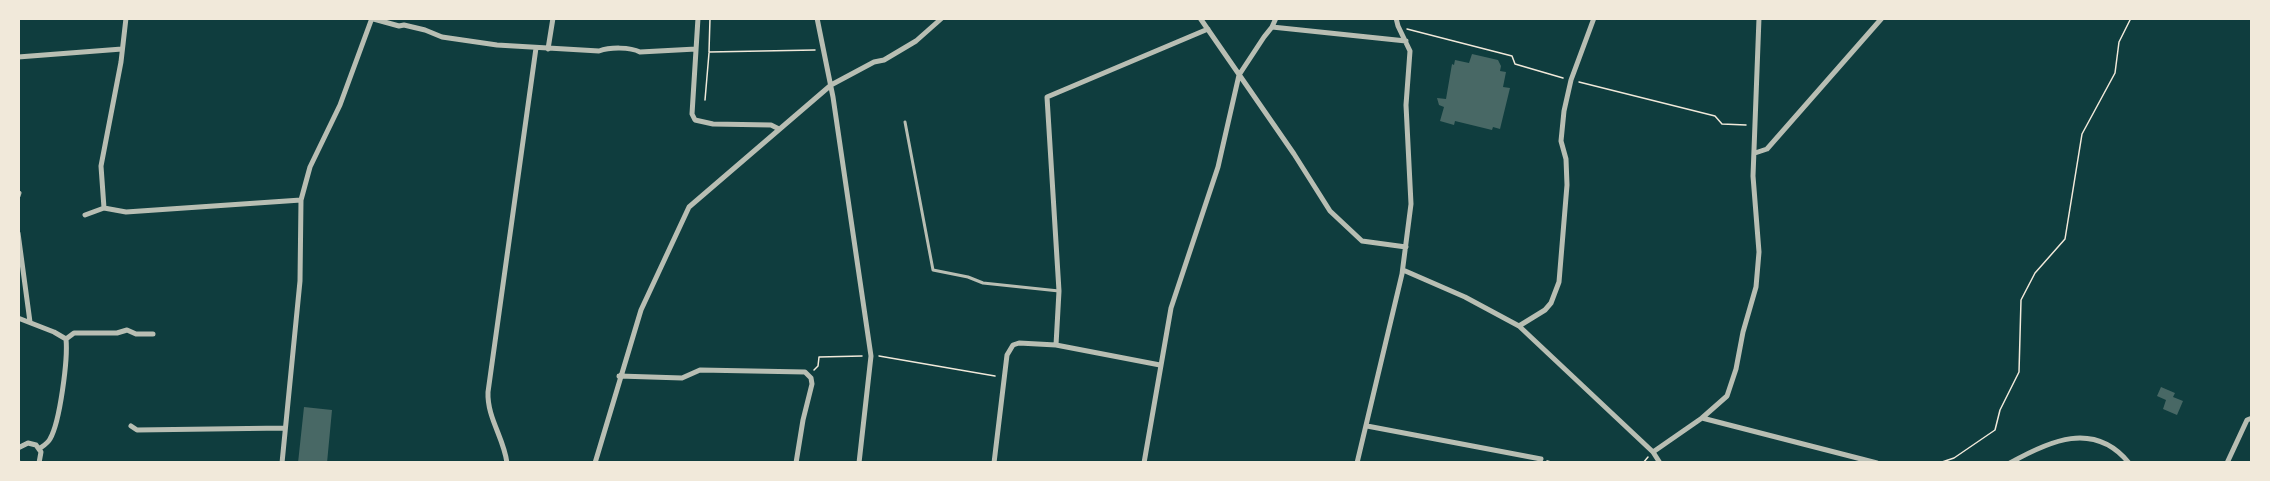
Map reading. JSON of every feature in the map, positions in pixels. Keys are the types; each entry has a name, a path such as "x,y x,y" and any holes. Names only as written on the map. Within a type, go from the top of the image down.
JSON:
{"street":[{"path":"104,208 100,166 126,18"},
{"path":"282,463 300,280 301,200 310,167 340,105 371,18 457,39 536,48 599,51 604,49 640,51 696,49"},
{"path":"548,49 553,18"},
{"path":"698,18 692,114 695,120 713,124 771,125 779,129"},
{"path":"817,18 831,85 871,356 859,463"},
{"path":"595,463 640,310 689,207 831,85 916,42 942,18"},
{"path":"1200,18 1294,154 1330,211 1354,235 1366,242 1406,247"},
{"path":"1144,463 1171,308 1218,167 1239,75 1276,18"},
{"path":"1357,463 1403,270 1411,204 1406,105 1410,51 1396,18"},
{"path":"1519,326 1545,310 1551,303 1559,282 1567,185 1566,159 1561,141 1564,111 1570,80 1594,18"},
{"path":"1653,453 1702,418 1726,396 1736,369 1743,332 1756,287 1759,252 1754,185 1759,18"},
{"path":"1755,153 1767,148 1882,18"},
{"path":"1272,27 1406,41"},
{"path":"1056,345 1059,291 1047,97 1208,29"},
{"path":"507,463 503,444 490,413 488,392 536,48"},
{"path":"18,57 122,50"},
{"path":"1234,92 1249,90"},
{"path":"85,215 104,208 126,212 301,200"},
{"path":"18,232 30,322"},
{"path":"1403,270 1465,297 1519,326 1653,453 1660,463"},
{"path":"18,318 62,335 66,339 66,362 56,422 50,440 39,449"},
{"path":"66,339 74,333 117,333 127,330 136,334 153,334"},
{"path":"994,463 1007,355 1013,345 1019,343 1056,345 1160,365"},
{"path":"620,376 682,378 700,370 798,370 809,375 812,381 802,420 796,463"},
{"path":"1702,418 1877,463"},
{"path":"2227,463 2247,420 2252,418"},
{"path":"131,426 137,430 285,428"},
{"path":"1367,426 1541,459"},
{"path":"2010,463 2053,441 2089,438 2105,443 2129,463"},
{"path":"18,448 28,442 39,449 41,456 39,463"}],"lane":[{"path":"905,122 933,270 968,277 983,283 1059,291"}],"path":[{"path":"705,100 710,18"},
{"path":"1939,463 1954,458 1995,430 2000,410 2019,372 2021,300 2035,273 2065,239 2082,134 2115,73 2119,42 2131,18"},
{"path":"709,52 811,51 824,48"},
{"path":"809,375 818,366 819,357 871,356 1004,378"}],"building":[{"path":"1472,54 1498,60 1501,66 1500,71 1506,72 1503,87 1510,88 1500,129 1493,127 1492,130 1455,121 1454,125 1440,121 1444,107 1439,105 1437,98 1446,99 1452,64 1454,65 1455,60 1469,63"},
{"path":"2161,387 2175,393 2173,397 2183,401 2177,415 2163,409 2166,400 2157,396"},
{"path":"304,407 332,410 327,463 298,463"}]}
